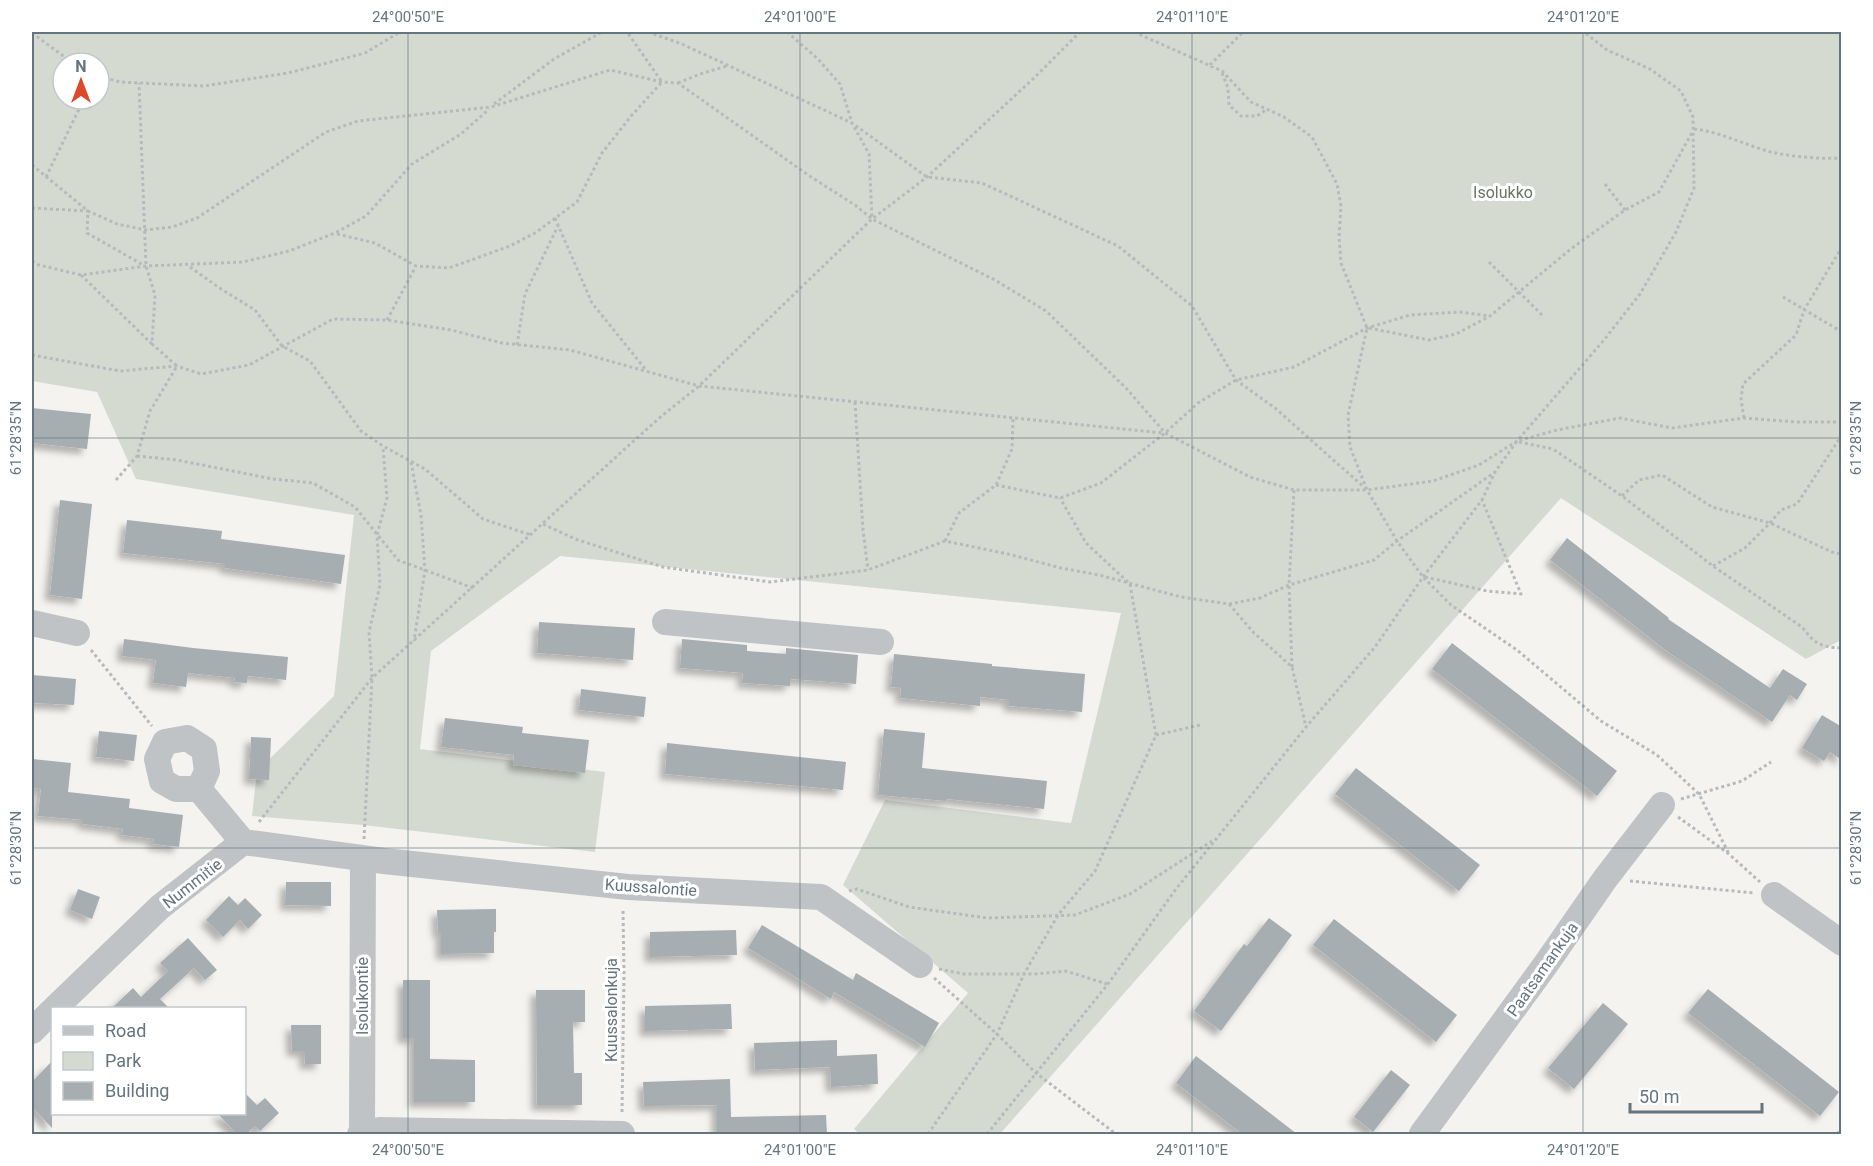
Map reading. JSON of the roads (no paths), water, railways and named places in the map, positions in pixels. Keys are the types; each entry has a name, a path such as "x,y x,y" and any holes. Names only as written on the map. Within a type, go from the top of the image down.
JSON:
{"street":[{"path":"665,622 881,642"},
{"path":"32,623 77,633"},
{"path":"186,738 204,749 207,771 199,789 176,789 162,781 157,759 165,742 186,738"},
{"path":"199,789 243,842 363,858"},
{"name":"Paatsamankuja","path":"1422,1134 1605,879 1662,805"},
{"name":"Nummitie","path":"57,1007 160,907 243,842"},
{"name":"Kuussalontie","path":"363,858 622,886 821,897 920,965"},
{"name":"Isolukontie","path":"361,1134 363,858"},
{"path":"1774,895 1842,943"},
{"name":"Nummitie","path":"32,1031 51,1013"},
{"path":"361,1134 380,1130 622,1134"}],"park label":[{"name":"Isolukko","path":"1503,192"}]}
